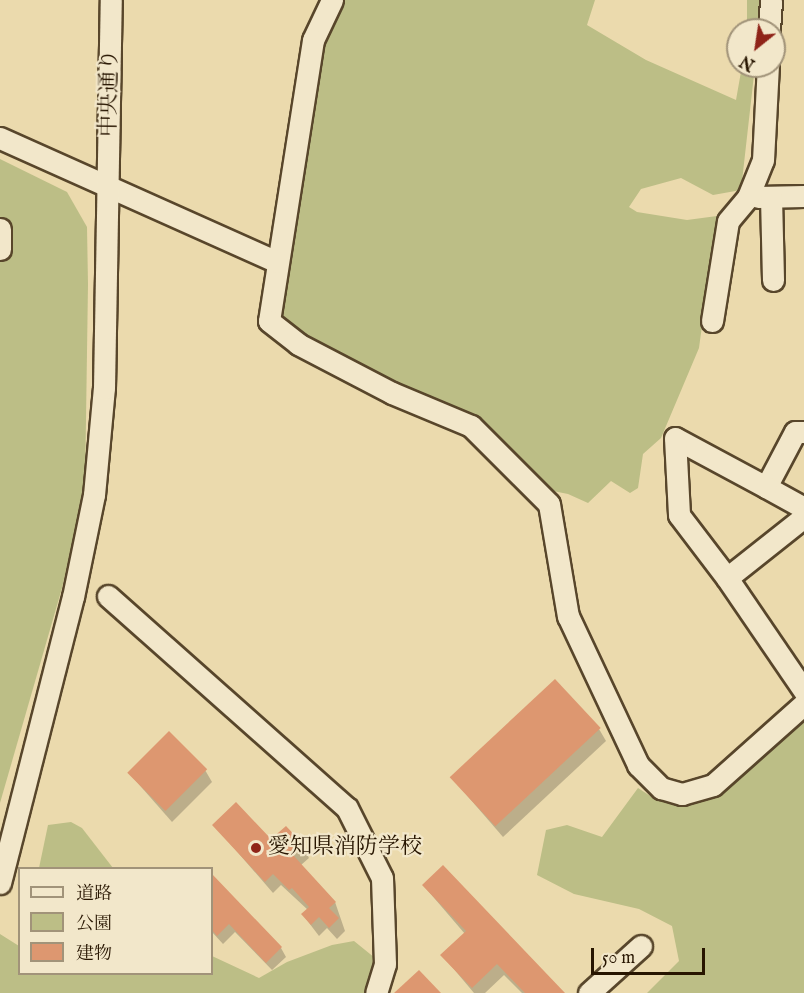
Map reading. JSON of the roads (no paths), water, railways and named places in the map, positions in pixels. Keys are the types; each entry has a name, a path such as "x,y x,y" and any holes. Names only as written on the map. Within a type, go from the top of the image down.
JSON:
{"street":[{"name":"中央通り","path":"0,883 94,495 104,388 111,0"},
{"path":"332,0 313,40 269,321 298,344 392,393 471,426 549,504 568,616 638,765 661,788 682,794 713,785 804,704"},
{"path":"770,18 771,0"},
{"path":"712,321 728,221 748,197 763,160 767,78"},
{"path":"0,138 277,262"},
{"path":"771,196 773,280"},
{"path":"748,197 804,196"},
{"path":"766,487 795,432 804,432"},
{"path":"804,508 675,438 679,516 727,579 804,691"},
{"path":"727,579 804,518"},
{"path":"108,596 347,808 382,878 385,964 376,993"},
{"path":"589,993 640,946"}],"place":[{"name":"愛知県消防学校","path":"256,848"}]}
